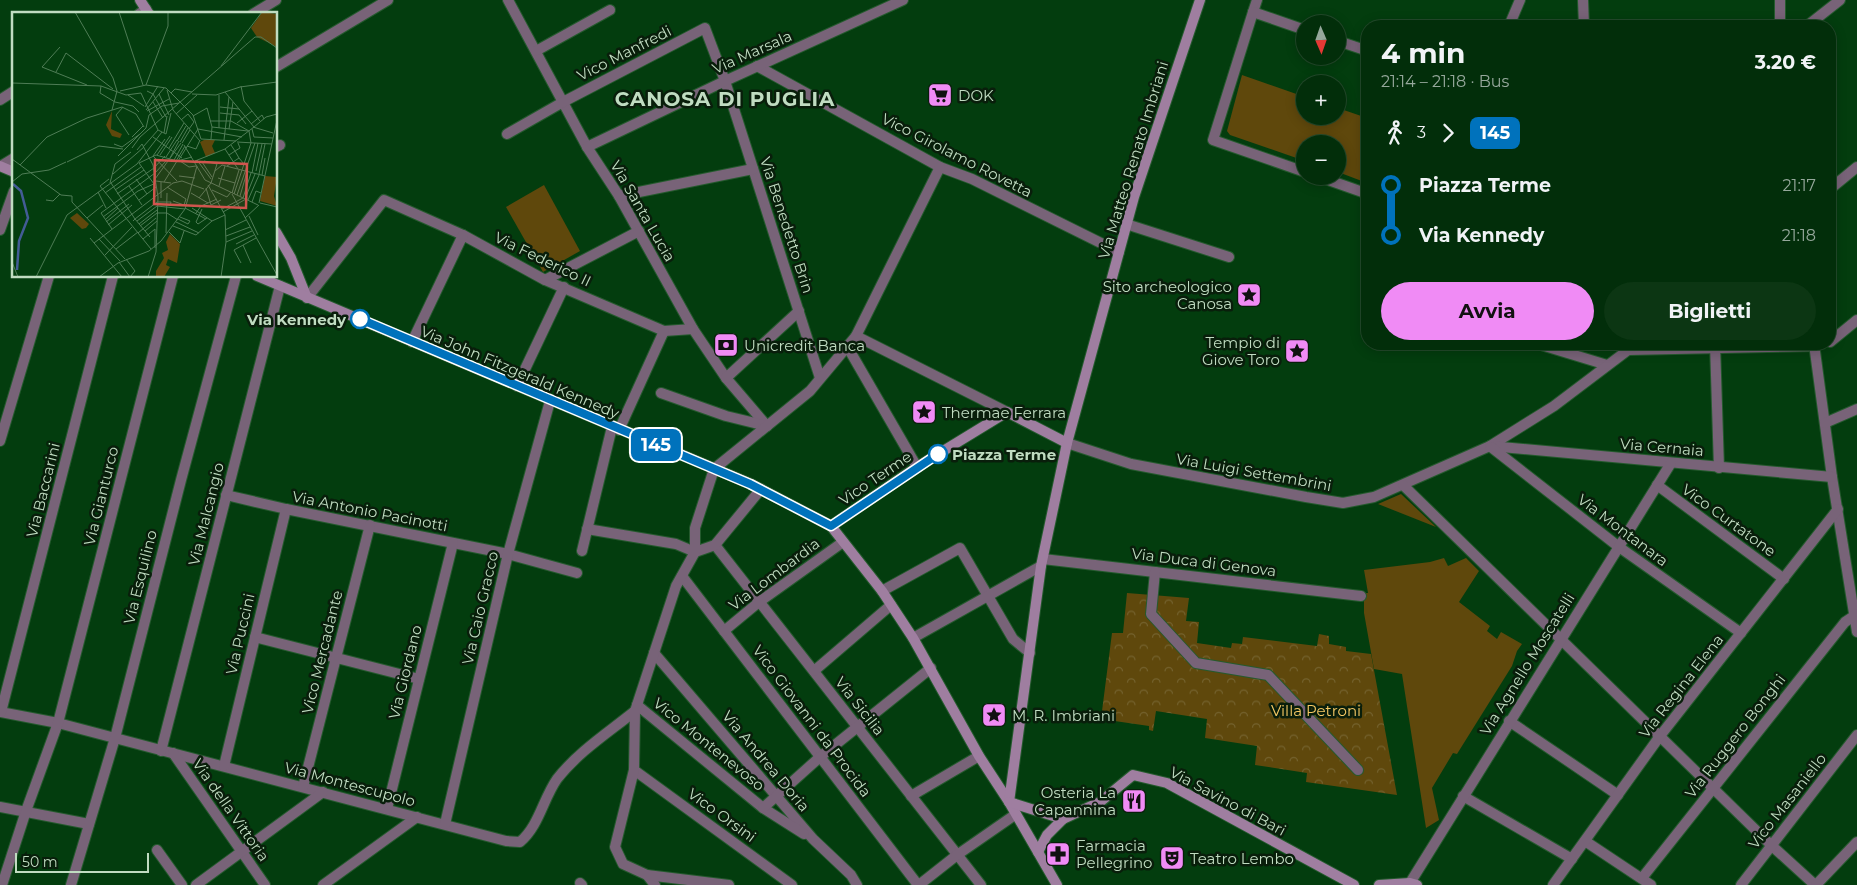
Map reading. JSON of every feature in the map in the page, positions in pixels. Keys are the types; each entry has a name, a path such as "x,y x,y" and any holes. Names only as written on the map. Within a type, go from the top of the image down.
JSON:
{"street":[{"path":"140,0 145,12"},
{"path":"262,4 276,0"},
{"path":"278,67 388,0"},
{"name":"Via Santa Lucia","path":"508,0 587,147 619,196 692,329 726,378 767,426"},
{"name":"Via Marsala","path":"587,147 757,66 903,0"},
{"name":"Via Matteo Renato Imbriani","path":"1009,802 1042,563 1067,443 1126,224 1151,143 1200,0"},
{"path":"1257,0 1213,140 1296,169"},
{"path":"1512,20 1520,0"},
{"path":"1583,0 1584,20"},
{"path":"1780,0 1780,20"},
{"path":"1815,20 1840,0"},
{"path":"536,51 610,10"},
{"path":"1253,12 1296,27"},
{"name":"Vico Manfredi","path":"507,134 563,102 705,28 725,81"},
{"path":"1346,44 1361,49"},
{"name":"Vico Girolamo Rovetta","path":"757,66 940,166 972,179 1119,252"},
{"name":"Via Benedetto Brin","path":"725,81 820,378"},
{"path":"0,100 12,93"},
{"path":"0,166 12,159"},
{"path":"0,166 12,171"},
{"path":"729,885 647,875 623,864 615,847 634,770 636,708 676,586 694,552 695,528 714,469 810,391 856,336 940,166"},
{"path":"1836,184 1857,167"},
{"path":"619,196 753,169"},
{"path":"1342,185 1361,192"},
{"path":"0,230 12,197"},
{"name":"Via Federico II","path":"307,298 384,200 463,235 546,280 664,331 692,329"},
{"path":"1126,224 1229,257"},
{"path":"546,280 639,231"},
{"path":"278,235 291,258 307,298"},
{"path":"412,342 463,235"},
{"path":"0,441 48,278"},
{"name":"Via Baccarini","path":"0,712 112,278"},
{"name":"Via Gianturco","path":"2,885 58,723 172,278"},
{"name":"Via Esquilino","path":"74,883 89,824 115,738 181,480 235,278"},
{"name":"Via John Fitzgerald Kennedy","path":"262,278 761,489 831,526 882,591 913,638 979,756 1009,802 1056,885"},
{"name":"Via Malcangio","path":"161,751 280,286"},
{"path":"517,386 564,288"},
{"path":"726,378 799,311"},
{"path":"1836,337 1857,320"},
{"path":"582,551 615,428 664,331"},
{"path":"856,336 1067,443"},
{"path":"847,346 916,467"},
{"path":"1558,350 1607,365"},
{"name":"Via Luigi Settembrini","path":"1067,443 1131,464 1343,503 1374,497 1490,446 1554,406 1628,350"},
{"path":"1715,350 1719,468"},
{"path":"1815,350 1832,477 1856,615 1857,632"},
{"path":"660,392 726,416 767,426"},
{"name":"Via Caio Gracco","path":"445,824 508,554 550,400"},
{"path":"1825,423 1857,409"},
{"name":"Vico Terme","path":"831,526 916,467 1006,412"},
{"name":"Via Cernaia","path":"1490,446 1832,477"},
{"name":"Via Montanara","path":"1490,446 1619,547 1741,633"},
{"name":"Via Agnello Moscatelli","path":"1406,884 1671,463"},
{"path":"1403,485 1560,640 1772,845 1816,885 1857,842"},
{"name":"Vico Curtatone","path":"1657,485 1784,579"},
{"path":"588,529 676,544 694,552 715,545 761,489"},
{"name":"Via Antonio Pacinotti","path":"226,495 508,554 577,573"},
{"name":"Via Puccini","path":"224,766 286,509"},
{"name":"Via Regina Elena","path":"1553,885 1660,736 1838,509"},
{"name":"Vico Mercadante","path":"303,787 370,525"},
{"name":"Via Lombardia","path":"724,631 759,602 843,542"},
{"name":"Via Giordano","path":"387,809 453,543"},
{"name":"Via Sicilia","path":"715,545 981,885"},
{"path":"882,591 960,548 1013,639 1030,653"},
{"path":"913,638 988,597 1042,563"},
{"name":"Via Duca di Genova","path":"1042,563 1155,572 1361,596"},
{"path":"1155,572 1151,614 1196,663 1268,675 1358,770"},
{"name":"Vico Giovanni da Procida","path":"682,576 918,885"},
{"path":"814,671 891,605"},
{"name":"Via Ruggero Bonghi","path":"1642,878 1845,622 1856,615"},
{"path":"255,637 419,679"},
{"name":"Via Andrea Doria","path":"654,653 813,840 851,875 858,885"},
{"path":"763,808 820,757 931,668"},
{"name":"Via Montescupolo","path":"0,712 58,723 417,816 506,841 520,842 528,835 556,782 571,762 636,708"},
{"name":"Vico Montenevoso","path":"636,708 763,808 813,840"},
{"path":"1509,721 1618,795"},
{"name":"Vico Masaniello","path":"1741,885 1857,735"},
{"name":"Via della Vittoria","path":"173,753 265,885"},
{"path":"911,796 979,756"},
{"name":"Vico Orsini","path":"634,770 792,885"},
{"name":"Via Savino di Bari","path":"1038,852 1046,835 1062,819 1100,802 1133,775 1167,783 1354,885"},
{"path":"196,885 323,792"},
{"path":"1463,796 1572,859"},
{"path":"1009,802 1062,819"},
{"path":"0,807 89,824"},
{"path":"918,885 1016,814"},
{"path":"323,885 417,816"},
{"path":"1585,841 1651,885"},
{"path":"157,850 182,885"},
{"path":"647,875 654,885"},
{"path":"1379,885 1406,884"}],"green space":[{"path":"1242,75 1296,94 1296,125 1346,125 1346,111 1361,116 1361,181 1346,175 1346,135 1296,135 1296,158 1230,135 1227,131"},
{"path":"544,185 580,251 543,272 506,207"},
{"path":"1401,494 1436,527 1378,504"},
{"path":"1444,558 1448,566 1466,558 1479,571 1459,602 1490,626 1487,631 1497,639 1501,632 1522,644 1517,651 1512,666 1457,754 1453,753 1432,788 1439,820 1426,828 1402,674 1374,669 1364,613 1364,593 1368,593 1364,570 1430,562"},
{"name":"Villa Petroni","path":"1127,593 1189,598 1186,621 1199,622 1197,643 1231,648 1232,643 1242,644 1243,637 1317,646 1319,634 1329,636 1329,644 1346,647 1346,651 1371,654 1397,795 1306,782 1307,773 1255,765 1257,746 1205,738 1207,719 1156,711 1153,731 1149,730 1149,726 1101,719 1112,633 1123,633"}],"bus line":[{"name":"145","path":"360,319 750,484 831,526 938,454"}],"place":[{"name":"DOK","path":"940,95"},
{"name":"Sito archeologico Canosa","path":"1249,295"},
{"name":"Via Kennedy","path":"360,319"},
{"name":"Unicredit Banca","path":"726,345"},
{"name":"Tempio di Giove Toro","path":"1297,351"},
{"name":"Thermae Ferrara","path":"924,412"},
{"name":"Piazza Terme","path":"938,454"},
{"name":"M. R. Imbriani","path":"994,715"},
{"name":"Osteria La Capannina","path":"1134,801"},
{"name":"Farmacia Pellegrino","path":"1058,854"},
{"name":"Teatro Lembo","path":"1172,858"}],"district":[{"name":"CANOSA DI PUGLIA","path":"725,99"}]}
